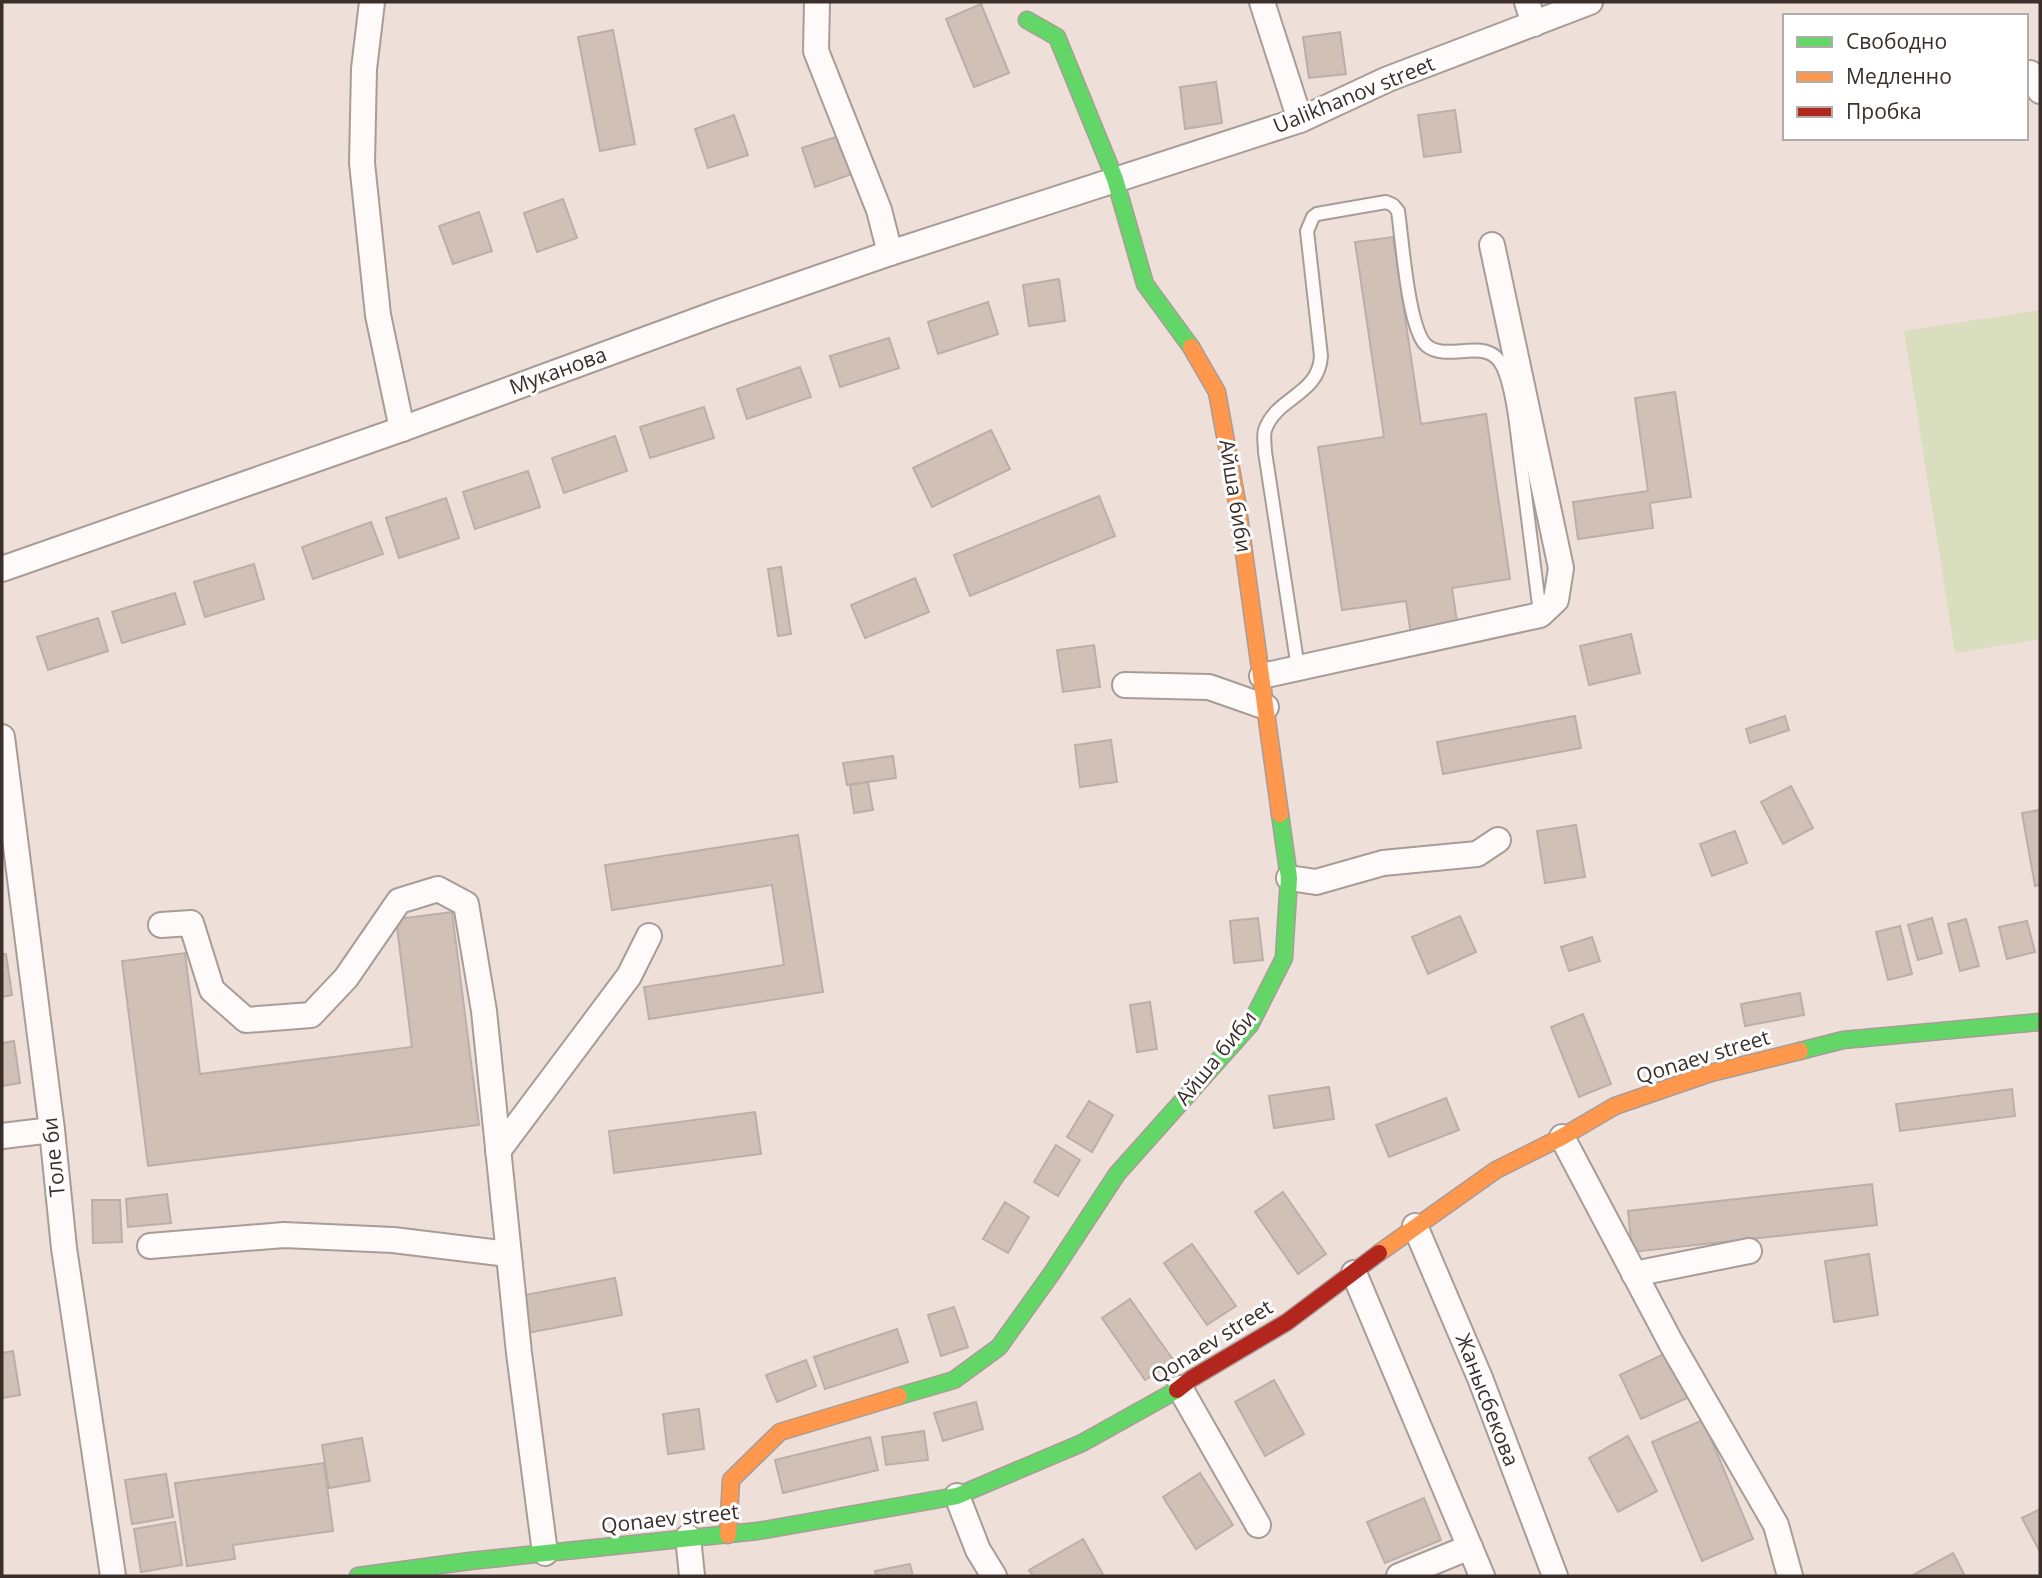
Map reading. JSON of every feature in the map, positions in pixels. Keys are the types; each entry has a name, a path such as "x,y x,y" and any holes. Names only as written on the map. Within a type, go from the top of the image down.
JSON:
{"street":[{"path":"372,2 364,69 362,163 378,315 402,429"},
{"path":"798,2 879,210 890,253"},
{"path":"816,51 817,2"},
{"path":"1262,2 1300,120"},
{"name":"Ualikhanov street","path":"1115,179 1300,120 1531,13 1590,2"},
{"name":"Айша биби","path":"728,1535 731,1480 780,1432 954,1380 999,1347 1117,1174 1250,1025 1284,958 1289,878 1237,502 1217,392 1196,353 1145,284 1115,179 1057,37 1027,20"},
{"name":"Муканова","path":"2,569 402,429 720,312 1115,179"},
{"path":"1262,676 1540,615 1556,600 1561,568 1492,245"},
{"path":"1125,685 1209,687 1266,707"},
{"name":"Толе би","path":"3,753 52,1130 64,1248 113,1576"},
{"path":"1289,878 1316,882 1383,863 1478,854 1497,840"},
{"path":"161,925 191,923 212,990 246,1020 311,1016 346,978 399,901 438,889 466,904 484,1011 508,1254 545,1553"},
{"path":"498,1151 629,976 649,936"},
{"name":"Qonaev street","path":"358,1576 471,1569 545,1553 728,1535 957,1496 1082,1443 1180,1388 1287,1322 1415,1226 1496,1170 1562,1137 1615,1106 1711,1073 1843,1040 2040,1022"},
{"path":"2,1136 52,1130"},
{"path":"1562,1137 1671,1343 1776,1525 1790,1576"},
{"name":"Жанысбекова","path":"1415,1226 1480,1378 1555,1576"},
{"path":"150,1246 284,1235 393,1240 508,1254"},
{"path":"1634,1274 1749,1251"},
{"path":"1354,1273 1482,1576"},
{"path":"1180,1388 1258,1525"},
{"path":"957,1496 978,1550 994,1576"},
{"path":"688,1538 692,1576"},
{"path":"1399,1576 1470,1547"}],"lane":[{"path":"1298,668 1265,452 1265,431 1280,410 1313,382 1321,369 1307,231 1312,217 1317,214 1386,202 1393,205 1398,211 1413,318 1426,344 1441,352 1488,352 1503,366 1517,434 1540,615"}],"green space":[{"path":"2040,310 2040,639 1955,653 1904,331"}],"building":[{"path":"981,4 1009,73 974,87 946,19"},
{"path":"613,30 635,144 600,151 578,37"},
{"path":"1340,32 1346,74 1309,78 1303,37"},
{"path":"1216,82 1222,123 1185,129 1180,87"},
{"path":"1455,110 1461,152 1424,157 1418,115"},
{"path":"734,115 748,155 708,168 695,129"},
{"path":"842,135 855,173 815,187 802,148"},
{"path":"563,199 577,238 537,252 524,213"},
{"path":"479,212 492,251 453,264 439,226"},
{"path":"1393,237 1421,424 1486,414 1510,579 1452,588 1458,628 1411,635 1406,601 1342,610 1318,447 1384,437 1355,242"},
{"path":"1059,279 1065,321 1029,326 1023,285"},
{"path":"988,302 998,334 938,354 928,322"},
{"path":"889,338 899,368 840,387 830,356"},
{"path":"800,367 811,397 747,419 737,389"},
{"path":"1675,392 1691,497 1650,503 1653,528 1578,539 1573,502 1648,491 1635,398"},
{"path":"704,407 714,438 650,458 640,427"},
{"path":"991,430 1010,469 932,507 913,468"},
{"path":"615,436 627,471 564,493 552,458"},
{"path":"528,471 540,507 475,529 463,492"},
{"path":"1099,496 1115,536 970,596 954,555"},
{"path":"446,498 459,538 399,558 386,518"},
{"path":"371,522 383,554 313,579 302,547"},
{"path":"254,564 264,599 205,617 194,582"},
{"path":"781,567 791,634 778,636 768,569"},
{"path":"915,578 929,612 865,638 851,605"},
{"path":"175,593 185,624 122,643 112,612"},
{"path":"98,618 108,651 48,670 37,637"},
{"path":"1631,634 1640,673 1589,685 1580,646"},
{"path":"1094,645 1100,687 1063,692 1057,650"},
{"path":"1575,716 1581,748 1443,774 1437,742"},
{"path":"1785,716 1789,730 1750,743 1746,729"},
{"path":"1111,740 1117,782 1080,787 1075,745"},
{"path":"893,756 896,778 847,785 843,763"},
{"path":"868,782 873,810 854,813 850,785"},
{"path":"1791,786 1813,828 1783,844 1761,802"},
{"path":"2040,810 2040,885 2035,886 2022,813"},
{"path":"1576,825 1585,877 1545,883 1537,831"},
{"path":"1735,831 1747,863 1712,876 1700,844"},
{"path":"798,835 823,992 649,1019 644,987 784,965 772,885 612,910 605,865"},
{"path":"452,912 479,1125 148,1166 122,961 185,953 200,1074 412,1047 396,919"},
{"path":"1460,916 1476,952 1428,974 1412,937"},
{"path":"1258,918 1263,960 1234,963 1230,921"},
{"path":"1932,918 1942,953 1918,960 1908,925"},
{"path":"1966,919 1979,966 1960,971 1948,924"},
{"path":"2027,921 2035,952 2007,959 1999,927"},
{"path":"1900,926 1912,974 1888,980 1876,932"},
{"path":"1592,937 1600,961 1569,971 1561,947"},
{"path":"2,954 6,954 12,995 2,997"},
{"path":"1800,993 1804,1015 1745,1026 1741,1004"},
{"path":"1150,1002 1157,1049 1137,1052 1130,1005"},
{"path":"1583,1014 1611,1084 1579,1097 1551,1027"},
{"path":"14,1041 20,1083 2,1086 2,1043"},
{"path":"1329,1087 1334,1119 1274,1128 1269,1096"},
{"path":"2012,1089 2015,1116 1900,1131 1896,1104"},
{"path":"1446,1098 1459,1130 1389,1157 1376,1125"},
{"path":"1089,1101 1113,1115 1092,1152 1067,1137"},
{"path":"755,1112 761,1154 614,1173 609,1131"},
{"path":"1056,1145 1080,1160 1058,1196 1034,1182"},
{"path":"1872,1184 1877,1225 1632,1252 1628,1211"},
{"path":"1283,1192 1326,1254 1298,1274 1255,1212"},
{"path":"167,1194 171,1223 128,1227 126,1199"},
{"path":"92,1200 120,1200 122,1242 93,1243"},
{"path":"1005,1202 1029,1217 1008,1253 983,1239"},
{"path":"1192,1244 1236,1306 1207,1325 1164,1263"},
{"path":"1869,1254 1878,1315 1834,1322 1825,1261"},
{"path":"615,1278 622,1315 527,1333 520,1296"},
{"path":"1130,1299 1174,1361 1145,1380 1102,1318"},
{"path":"954,1307 968,1347 941,1356 928,1315"},
{"path":"897,1329 908,1362 825,1389 814,1357"},
{"path":"13,1351 20,1395 2,1398 2,1353"},
{"path":"1668,1352 1689,1397 1641,1419 1620,1375"},
{"path":"806,1360 816,1386 777,1402 766,1375"},
{"path":"1274,1380 1304,1434 1265,1456 1235,1402"},
{"path":"976,1402 983,1429 943,1441 934,1413"},
{"path":"699,1409 704,1449 668,1454 663,1414"},
{"path":"1703,1420 1753,1539 1702,1561 1652,1442"},
{"path":"924,1431 928,1460 886,1465 882,1437"},
{"path":"1628,1436 1657,1491 1618,1512 1589,1458"},
{"path":"870,1437 878,1470 783,1493 775,1460"},
{"path":"362,1438 370,1481 329,1488 322,1445"},
{"path":"324,1463 333,1531 233,1545 235,1559 187,1566 175,1483"},
{"path":"1200,1473 1233,1525 1196,1549 1163,1497"},
{"path":"166,1474 173,1517 132,1524 125,1480"},
{"path":"1424,1498 1441,1540 1385,1563 1367,1522"},
{"path":"2040,1509 2040,1552 2022,1518"},
{"path":"175,1522 182,1565 141,1572 134,1529"},
{"path":"1083,1539 1104,1576 1033,1576 1029,1570"},
{"path":"1953,1553 1965,1576 1913,1575"},
{"path":"910,1564 913,1576 876,1576 875,1571"}],"traffic: fast":[{"path":"1027,20 1057,37 1115,179 1145,284 1191,347"},
{"path":"899,1396 954,1380 999,1347 1117,1174 1250,1025 1284,958 1289,878 1280,814"},
{"path":"1800,1051 1843,1040 2040,1022"},
{"path":"358,1576 470,1561 758,1531 957,1496 1082,1443 1177,1390"}],"traffic: slow":[{"path":"1191,347 1217,392 1237,502 1280,814"},
{"path":"1379,1253 1496,1170 1562,1137 1615,1106 1711,1073 1800,1051"},
{"path":"728,1535 731,1480 780,1432 899,1396"}],"traffic: jam":[{"path":"1177,1390 1287,1322 1379,1253"}]}
